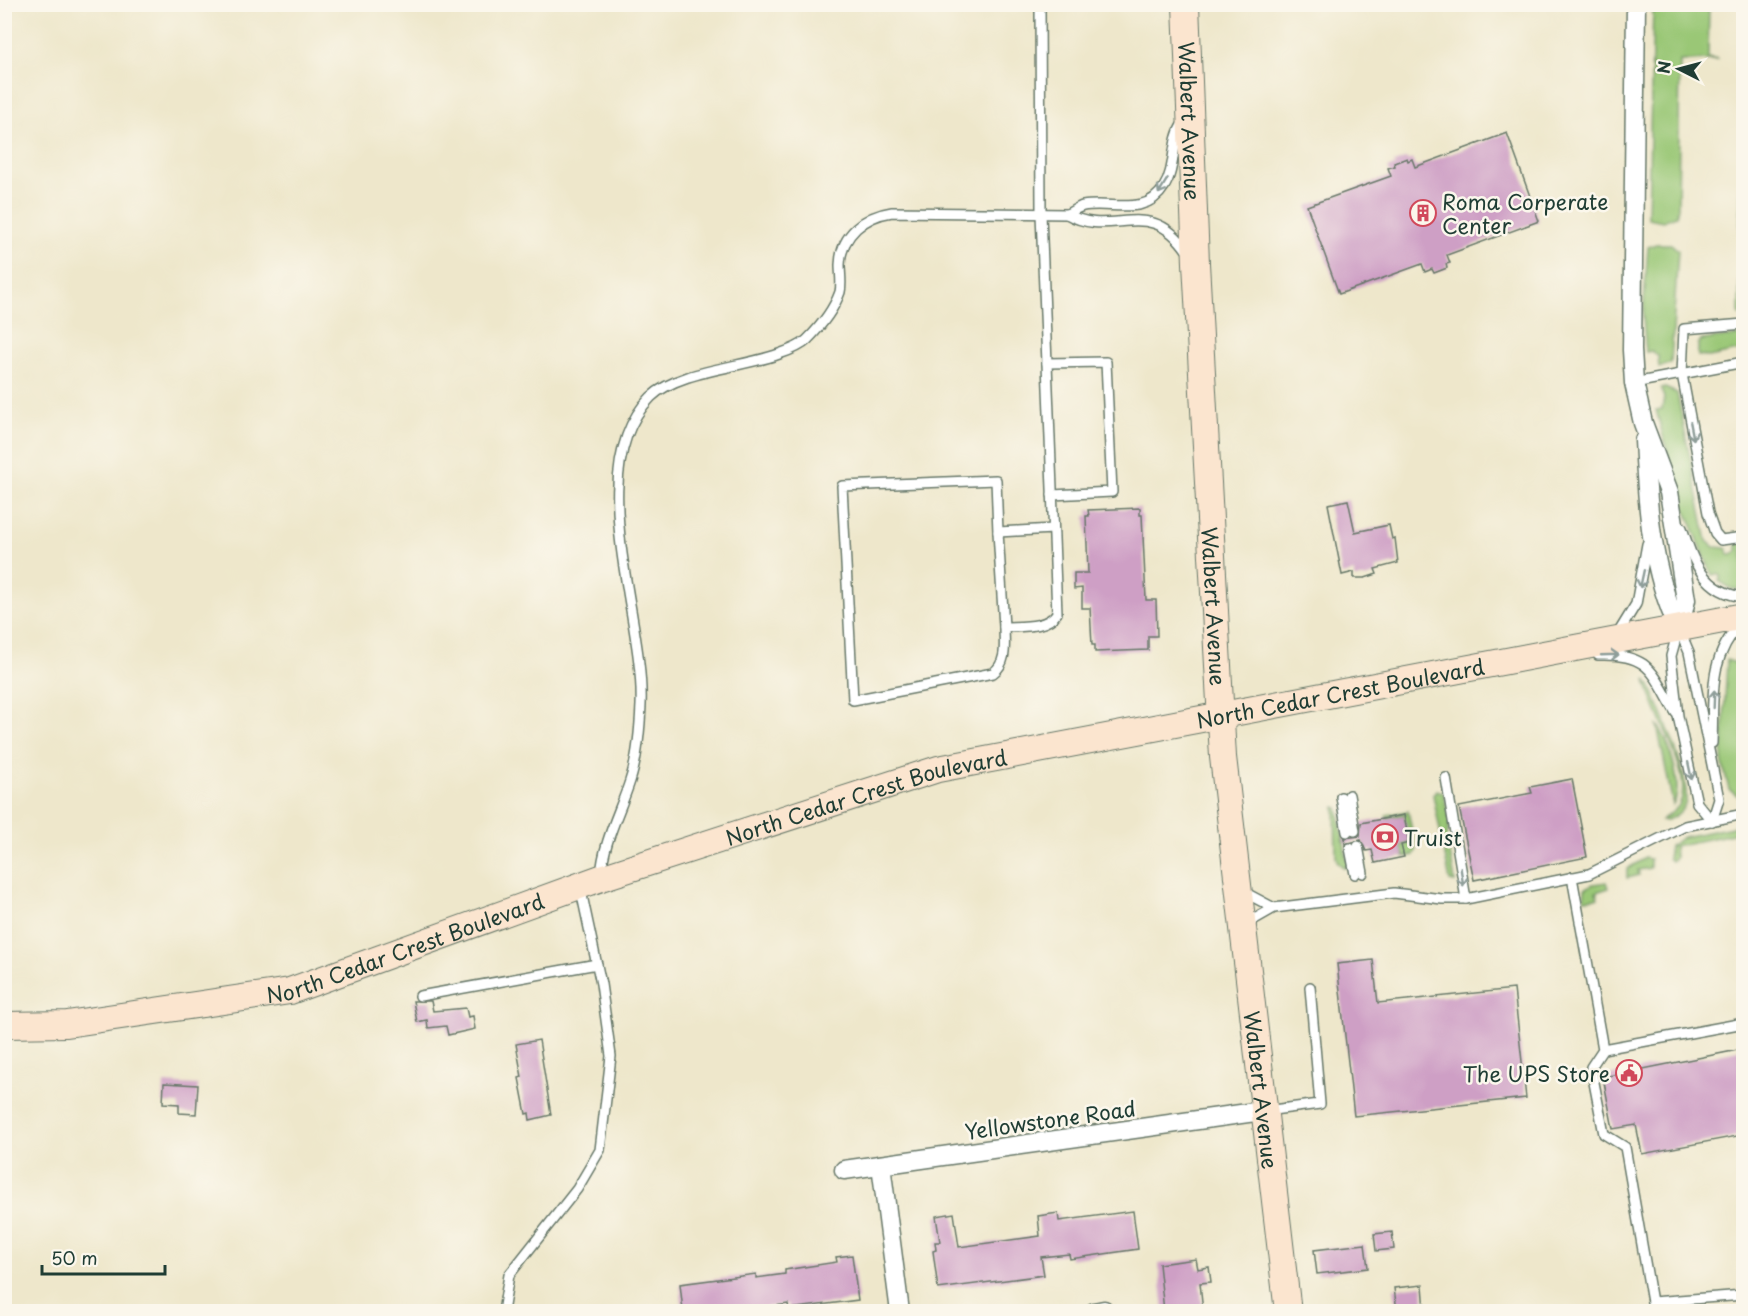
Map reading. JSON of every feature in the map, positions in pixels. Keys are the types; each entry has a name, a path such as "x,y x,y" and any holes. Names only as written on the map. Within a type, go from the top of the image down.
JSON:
{"main road":[{"name":"Walbert Avenue","path":"1186,4 1196,263 1221,717 1236,888 1288,1311"},
{"name":"North Cedar Crest Boulevard","path":"4,1025 67,1024 290,991 591,882 938,769 1743,616"}],"street":[{"path":"1636,4 1632,321 1634,383 1643,423 1669,492 1686,600 1679,629"},
{"path":"1643,423 1647,500 1667,604 1679,629"},
{"name":"Yellowstone Road","path":"844,1170 1262,1111"},
{"path":"881,1165 900,1311"}],"lane":[{"path":"1004,627 1040,624 1052,619 1057,612 1041,214 1040,4"},
{"path":"503,1311 509,1275 577,1189 600,1150 611,1056 597,964 591,882 631,778 641,703 640,672 618,519 622,451 639,411 669,384 686,377 763,360 805,342 825,318 840,290 840,261 852,230 873,215 892,212 1067,214 1082,206 1137,205 1154,200 1171,171 1179,129 1190,112"},
{"path":"1067,214 1082,222 1143,220 1159,224 1172,231 1196,263"},
{"path":"1743,324 1684,329 1682,374 1708,513 1714,533 1721,540 1743,537"},
{"path":"1047,363 1106,362 1112,492 1052,495"},
{"path":"1634,383 1743,362"},
{"path":"996,480 1004,627 1004,658 1000,668 993,673 853,700 842,486 996,480"},
{"path":"1669,492 1691,554 1700,571 1724,594 1743,597"},
{"path":"1615,639 1636,604 1642,582 1647,548 1647,500"},
{"path":"998,532 1053,529"},
{"path":"1712,757 1716,662 1727,640 1743,621"},
{"path":"1679,629 1671,656 1678,716 1697,803 1712,820"},
{"path":"1679,629 1689,652 1712,757 1719,799 1712,820"},
{"path":"1530,657 1625,654 1652,672 1678,716"},
{"path":"1446,778 1466,899"},
{"path":"1345,796 1351,832"},
{"path":"1243,941 1253,920 1274,908 1394,893 1442,899 1466,899 1589,874 1684,826 1743,814"},
{"path":"1354,847 1359,874"},
{"path":"1572,877 1603,1049 1591,1067 1604,1134 1625,1147 1652,1302 1743,1295"},
{"path":"1236,888 1274,908"},
{"path":"420,996 597,964"},
{"path":"1262,1111 1320,1104 1310,987"},
{"path":"1603,1049 1743,1023"}],"green space":[{"path":"1653,5 1709,5 1708,58 1718,60 1680,61 1678,207 1676,216 1663,221 1648,218"},
{"path":"1742,81 1744,315 1739,315"},
{"path":"1656,244 1671,244 1678,250 1671,363 1659,368 1658,356 1651,351 1646,352 1643,317 1648,247"},
{"path":"1743,335 1743,350 1709,357 1698,356 1698,344 1702,340"},
{"path":"1665,388 1677,393 1707,541 1714,547 1726,548 1729,555 1737,551 1737,544 1743,542 1743,589 1732,589 1719,581 1721,576 1712,575 1678,491 1656,410 1662,409 1664,398 1661,389"},
{"path":"1743,655 1743,799 1729,790 1722,760 1727,660 1736,663"},
{"path":"1646,679 1673,742 1685,786 1684,806 1676,815 1665,821 1661,820 1679,805 1683,792 1682,777"},
{"path":"1657,725 1662,731 1674,763 1677,787 1673,805"},
{"path":"1436,790 1443,792 1450,821 1447,835 1455,882 1450,881 1433,795"},
{"path":"1335,807 1338,808 1348,866 1345,868 1338,863 1336,857"},
{"path":"1408,811 1416,851 1414,855 1404,857 1401,845 1409,843 1404,815 1387,818 1386,815"},
{"path":"1743,825 1743,832 1674,846 1675,858 1671,861 1668,858 1670,846 1683,837"},
{"path":"1645,858 1650,859 1650,868 1638,870 1639,875 1627,878 1627,869"},
{"path":"1607,882 1609,888 1596,892 1598,898 1584,899 1585,889 1593,884"}],"building":[{"name":"Roma Corperate Center","path":"1507,133 1539,221 1447,255 1450,263 1446,264 1447,268 1434,273 1432,269 1425,272 1422,264 1339,294 1307,206 1391,176 1388,168 1407,158 1408,161 1412,159 1415,167"},
{"path":"1348,500 1355,532 1389,525 1392,539 1395,538 1398,563 1375,569 1377,574 1365,578 1354,578 1354,572 1342,575 1328,504"},
{"path":"1140,508 1146,600 1156,600 1157,636 1148,636 1148,650 1095,652 1095,645 1092,645 1090,608 1082,608 1082,588 1074,589 1074,573 1088,573 1086,516 1089,516 1088,510"},
{"path":"1572,779 1587,857 1474,880 1459,807 1532,793 1530,787"},
{"name":"Truist","path":"1404,815 1409,843 1401,845 1404,857 1375,863 1372,850 1366,851 1361,840 1345,844 1344,838 1360,836 1361,823"},
{"path":"1373,960 1378,1003 1514,989 1526,1098 1354,1116 1337,964"},
{"path":"413,1001 431,1001 433,1011 466,1008 468,1017 473,1016 475,1029 448,1035 446,1026 428,1028 427,1020 417,1022"},
{"path":"539,1040 551,1115 530,1120 529,1113 526,1114 519,1078 522,1077 516,1044"},
{"path":"1743,1049 1743,1135 1642,1154 1636,1125 1613,1129 1603,1077"},
{"path":"164,1083 198,1085 196,1114 179,1113 179,1104 163,1103"},
{"path":"1133,1211 1138,1249 1070,1259 1069,1254 1041,1257 1044,1275 938,1289 933,1251 936,1250 935,1242 940,1242 936,1216 954,1213 959,1247 1040,1236 1038,1216 1058,1213 1059,1221"},
{"path":"1392,1232 1394,1249 1376,1251 1374,1234"},
{"path":"1365,1244 1368,1268 1317,1274 1314,1250"},
{"path":"852,1255 858,1300 789,1309 788,1304 760,1308 761,1311 683,1311 680,1284 756,1274 756,1278 785,1274 785,1270 837,1262 836,1257"},
{"path":"1196,1259 1198,1269 1209,1267 1211,1282 1200,1283 1203,1311 1164,1311 1159,1264"},
{"path":"1423,1285 1425,1311 1397,1311 1394,1288"}],"place":[{"name":"Roma Corperate Center","path":"1423,213"},
{"name":"Truist","path":"1385,837"},
{"name":"The UPS Store","path":"1629,1073"}]}
